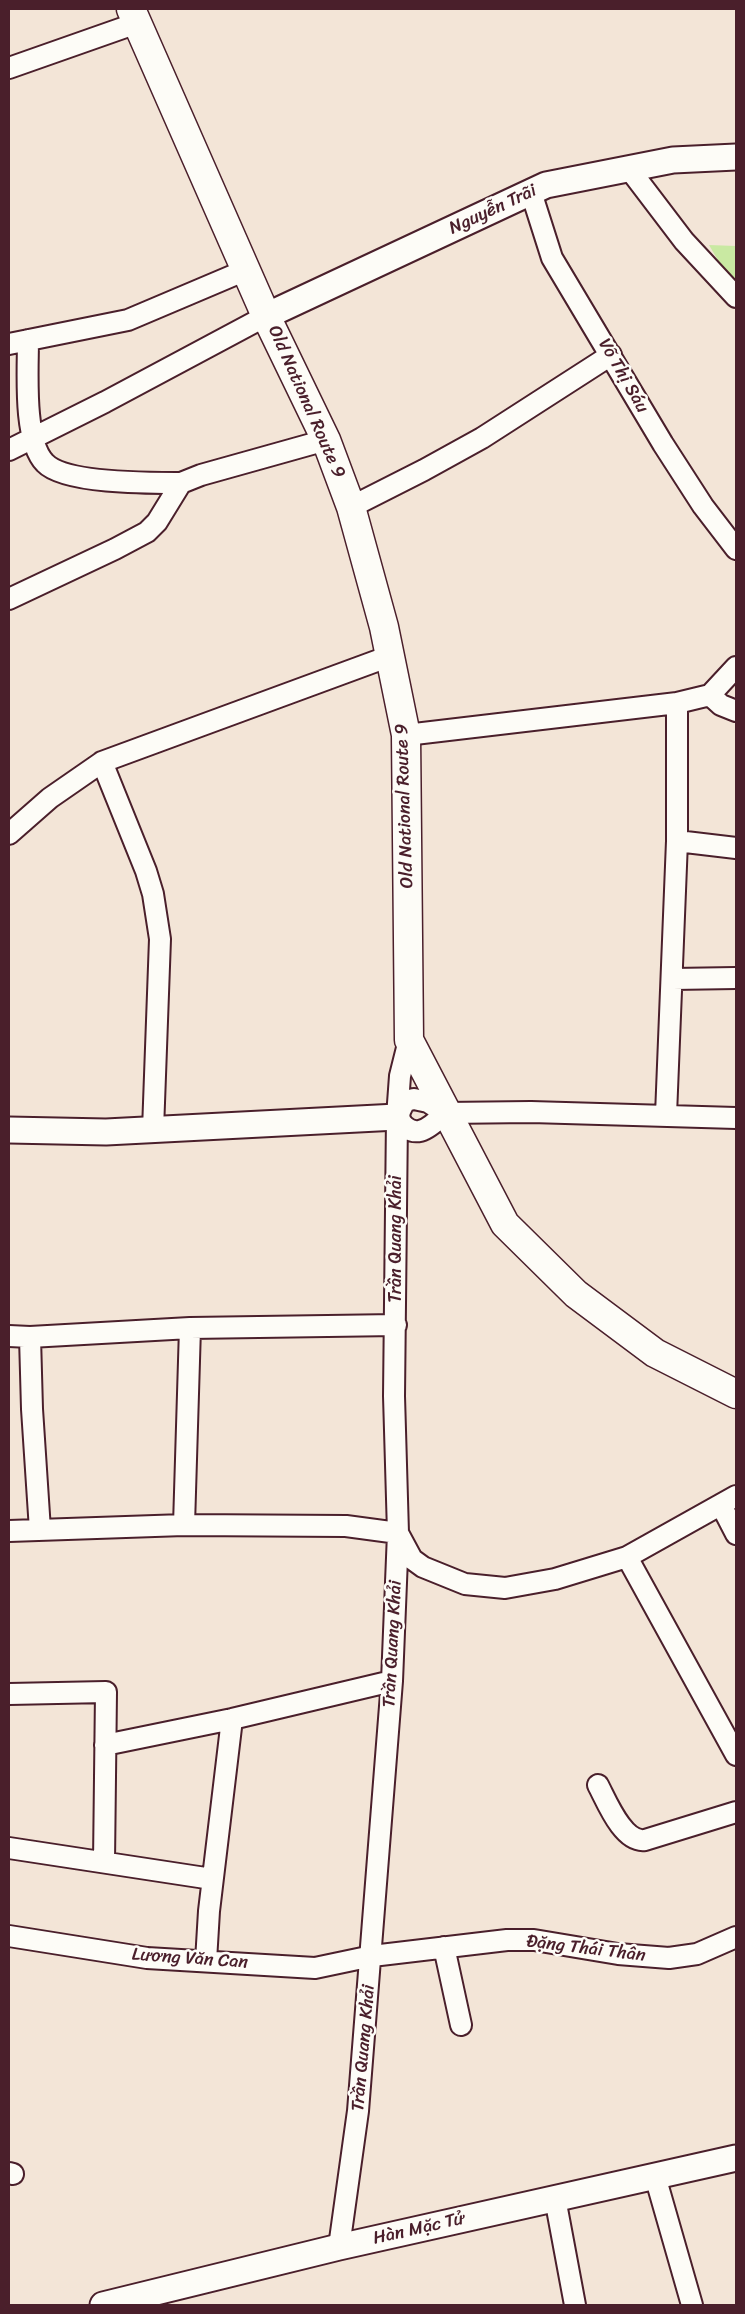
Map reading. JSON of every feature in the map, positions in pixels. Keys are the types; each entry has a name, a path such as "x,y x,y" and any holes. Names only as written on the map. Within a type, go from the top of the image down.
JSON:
{"main road":[{"name":"Old National Route 9","path":"134,16 266,316 326,440 351,507 390,656 406,735 409,1040 445,1113 504,1224 576,1294 655,1353 736,1394"}],"street":[{"path":"9,68 134,16"},
{"name":"Nguyễn Trãi","path":"266,316 546,185 630,170 673,160 736,157"},
{"path":"630,170 684,241 736,297"},
{"name":"Võ Thị Sáu","path":"531,192 552,258 663,444 703,506 730,530 736,550"},
{"path":"246,270 128,320 18,342 28,417 34,437 46,464 66,473 98,480 181,483 201,474 326,440"},
{"path":"9,450 105,402 266,316"},
{"path":"351,507 482,438 611,355"},
{"path":"9,599 147,532 157,522 181,483"},
{"path":"9,834 50,798 102,762 390,656"},
{"path":"406,735 677,703 710,695 736,667"},
{"path":"710,695 722,705 736,711"},
{"path":"666,1115 673,979 677,841 677,703"},
{"path":"102,762 146,871 160,939 153,1130"},
{"path":"677,841 736,848"},
{"path":"673,979 736,978"},
{"name":"Trần Quang Khải","path":"339,2247 358,2111 372,1956 392,1681 398,1534 394,1396 397,1117 400,1076 409,1040"},
{"path":"9,1130 106,1132 397,1117 405,1101 414,1099 428,1102 445,1113 666,1115 736,1118"},
{"path":"9,1336 30,1337 190,1328 396,1325"},
{"path":"184,1525 190,1328"},
{"path":"30,1337 32,1410 40,1530"},
{"path":"9,1531 184,1525 346,1526 398,1534 412,1559 443,1577 465,1584 505,1588 555,1579 627,1557 729,1500 736,1534"},
{"path":"627,1557 736,1755"},
{"path":"105,1745 232,1719 392,1681"},
{"path":"9,1694 106,1692 104,1862"},
{"path":"206,1961 212,1878 232,1719"},
{"path":"598,1785 625,1832 635,1840 645,1840 736,1812"},
{"path":"9,1848 212,1878"},
{"name":"Lương Văn Can","path":"9,1936 147,1958 315,1968 372,1956"},
{"name":"Đặng Thái Thân","path":"372,1956 507,1940 534,1940 618,1954 669,1958 697,1954 736,1937"},
{"path":"444,1947 461,2025"},
{"name":"Hàn Mặc Tử","path":"103,2305 339,2247 736,2158"},
{"path":"655,2176 692,2305"},
{"path":"555,2198 575,2305"}],"green space":[{"path":"709,245 736,246 736,291"}]}
